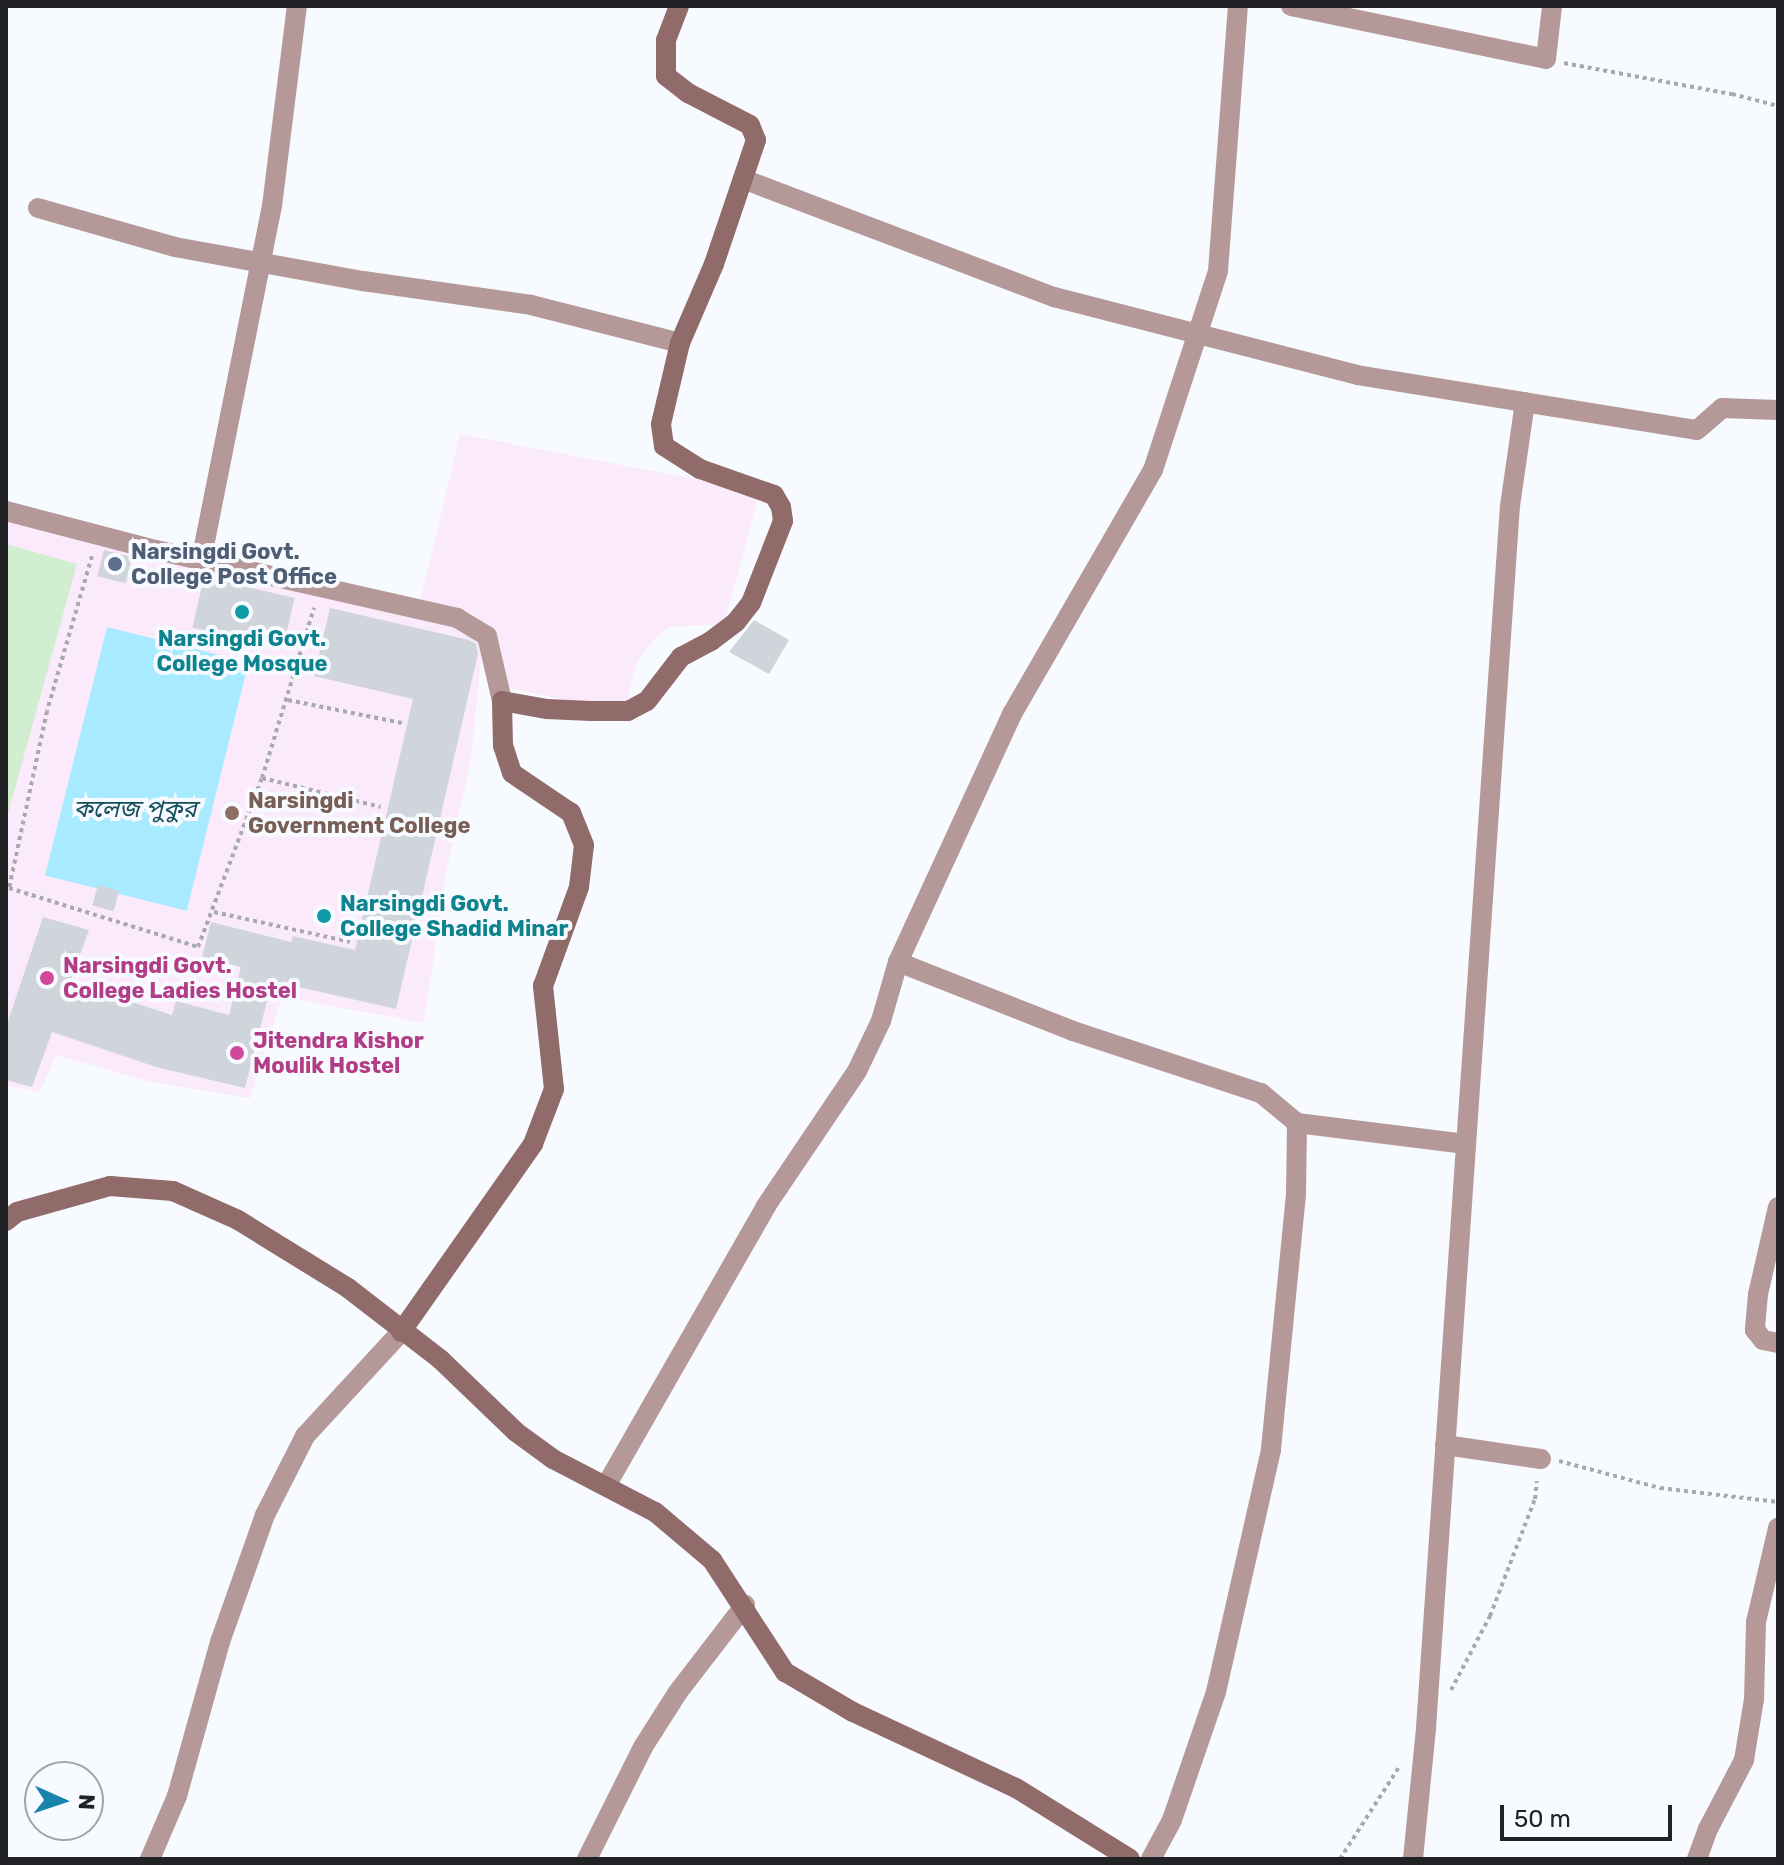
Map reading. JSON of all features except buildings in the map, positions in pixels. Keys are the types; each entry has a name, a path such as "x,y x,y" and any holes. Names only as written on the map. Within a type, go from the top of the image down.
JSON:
{"street":[{"path":"201,561 272,206 297,6"},
{"path":"502,701 547,709 628,711 647,701 681,657 711,641 736,622 751,603 783,521 781,507 774,495 700,469 664,446 661,424 680,343 714,264 756,140 750,125 688,93 666,76 666,40 679,6"},
{"path":"607,1484 766,1206 857,1071 881,1021 898,962 1012,714 1153,470 1218,271 1238,6"},
{"path":"1291,6 1546,59 1552,6"},
{"path":"743,179 1054,297 1357,375 1697,430 1722,408 1778,410"},
{"path":"38,208 175,247 363,281 531,305 680,343"},
{"path":"1413,1859 1510,506 1525,402"},
{"path":"6,511 319,589 457,618 476,627 487,636 490,646 502,701 503,746 512,773 571,813 584,845 579,887 543,986 554,1089 533,1144 401,1332 305,1436 265,1515 220,1642 177,1796 150,1859"},
{"path":"898,962 1073,1031 1261,1093 1297,1123 1466,1144"},
{"path":"1151,1859 1172,1820 1216,1692 1271,1450 1296,1194 1297,1123"},
{"path":"6,1221 17,1212 110,1186 173,1191 238,1220 348,1288 401,1332 440,1359 516,1432 553,1459 607,1484 655,1512 712,1560 745,1605 785,1672 853,1712 1016,1788 1130,1859"},
{"path":"1778,1207 1758,1294 1755,1330 1763,1340 1778,1343"},
{"path":"1445,1445 1541,1459"},
{"path":"1697,1859 1708,1829 1744,1760 1754,1699 1756,1622 1778,1528"},
{"path":"587,1859 643,1747 678,1692 745,1605"}],"path":[{"path":"1546,59 1732,94 1778,106"},
{"path":"98,534 47,711 7,890 198,947 214,912 262,778 319,589"},
{"path":"288,700 402,723"},
{"path":"262,778 381,807"},
{"path":"214,912 350,942"},
{"path":"1449,1693 1490,1616 1535,1499 1541,1459 1660,1488 1778,1502"},
{"path":"1340,1859 1399,1767"}],"shaded area":[{"path":"460,434 695,479 759,495 724,624 670,627 655,638 637,663 625,708 575,702 506,687 501,648 491,626 419,606"},
{"name":"Narsingdi Government College","path":"6,518 437,619 483,640 471,760 447,867 424,1023 282,997 250,1098 152,1082 56,1055 40,1092 6,1086"}],"green space":[{"path":"6,544 77,564 6,821"}],"water":[{"name":"কলেজ পুকুর","path":"107,627 249,662 187,911 45,875"}],"place":[{"name":"Narsingdi Govt. College Post Office","path":"115,564"},
{"name":"Narsingdi Govt. College Mosque","path":"242,612"},
{"name":"Narsingdi Government College","path":"232,813"},
{"name":"Narsingdi Govt. College Shadid Minar","path":"324,916"},
{"name":"Narsingdi Govt. College Ladies Hostel","path":"47,978"},
{"name":"Jitendra Kishor Moulik Hostel","path":"237,1053"}]}
